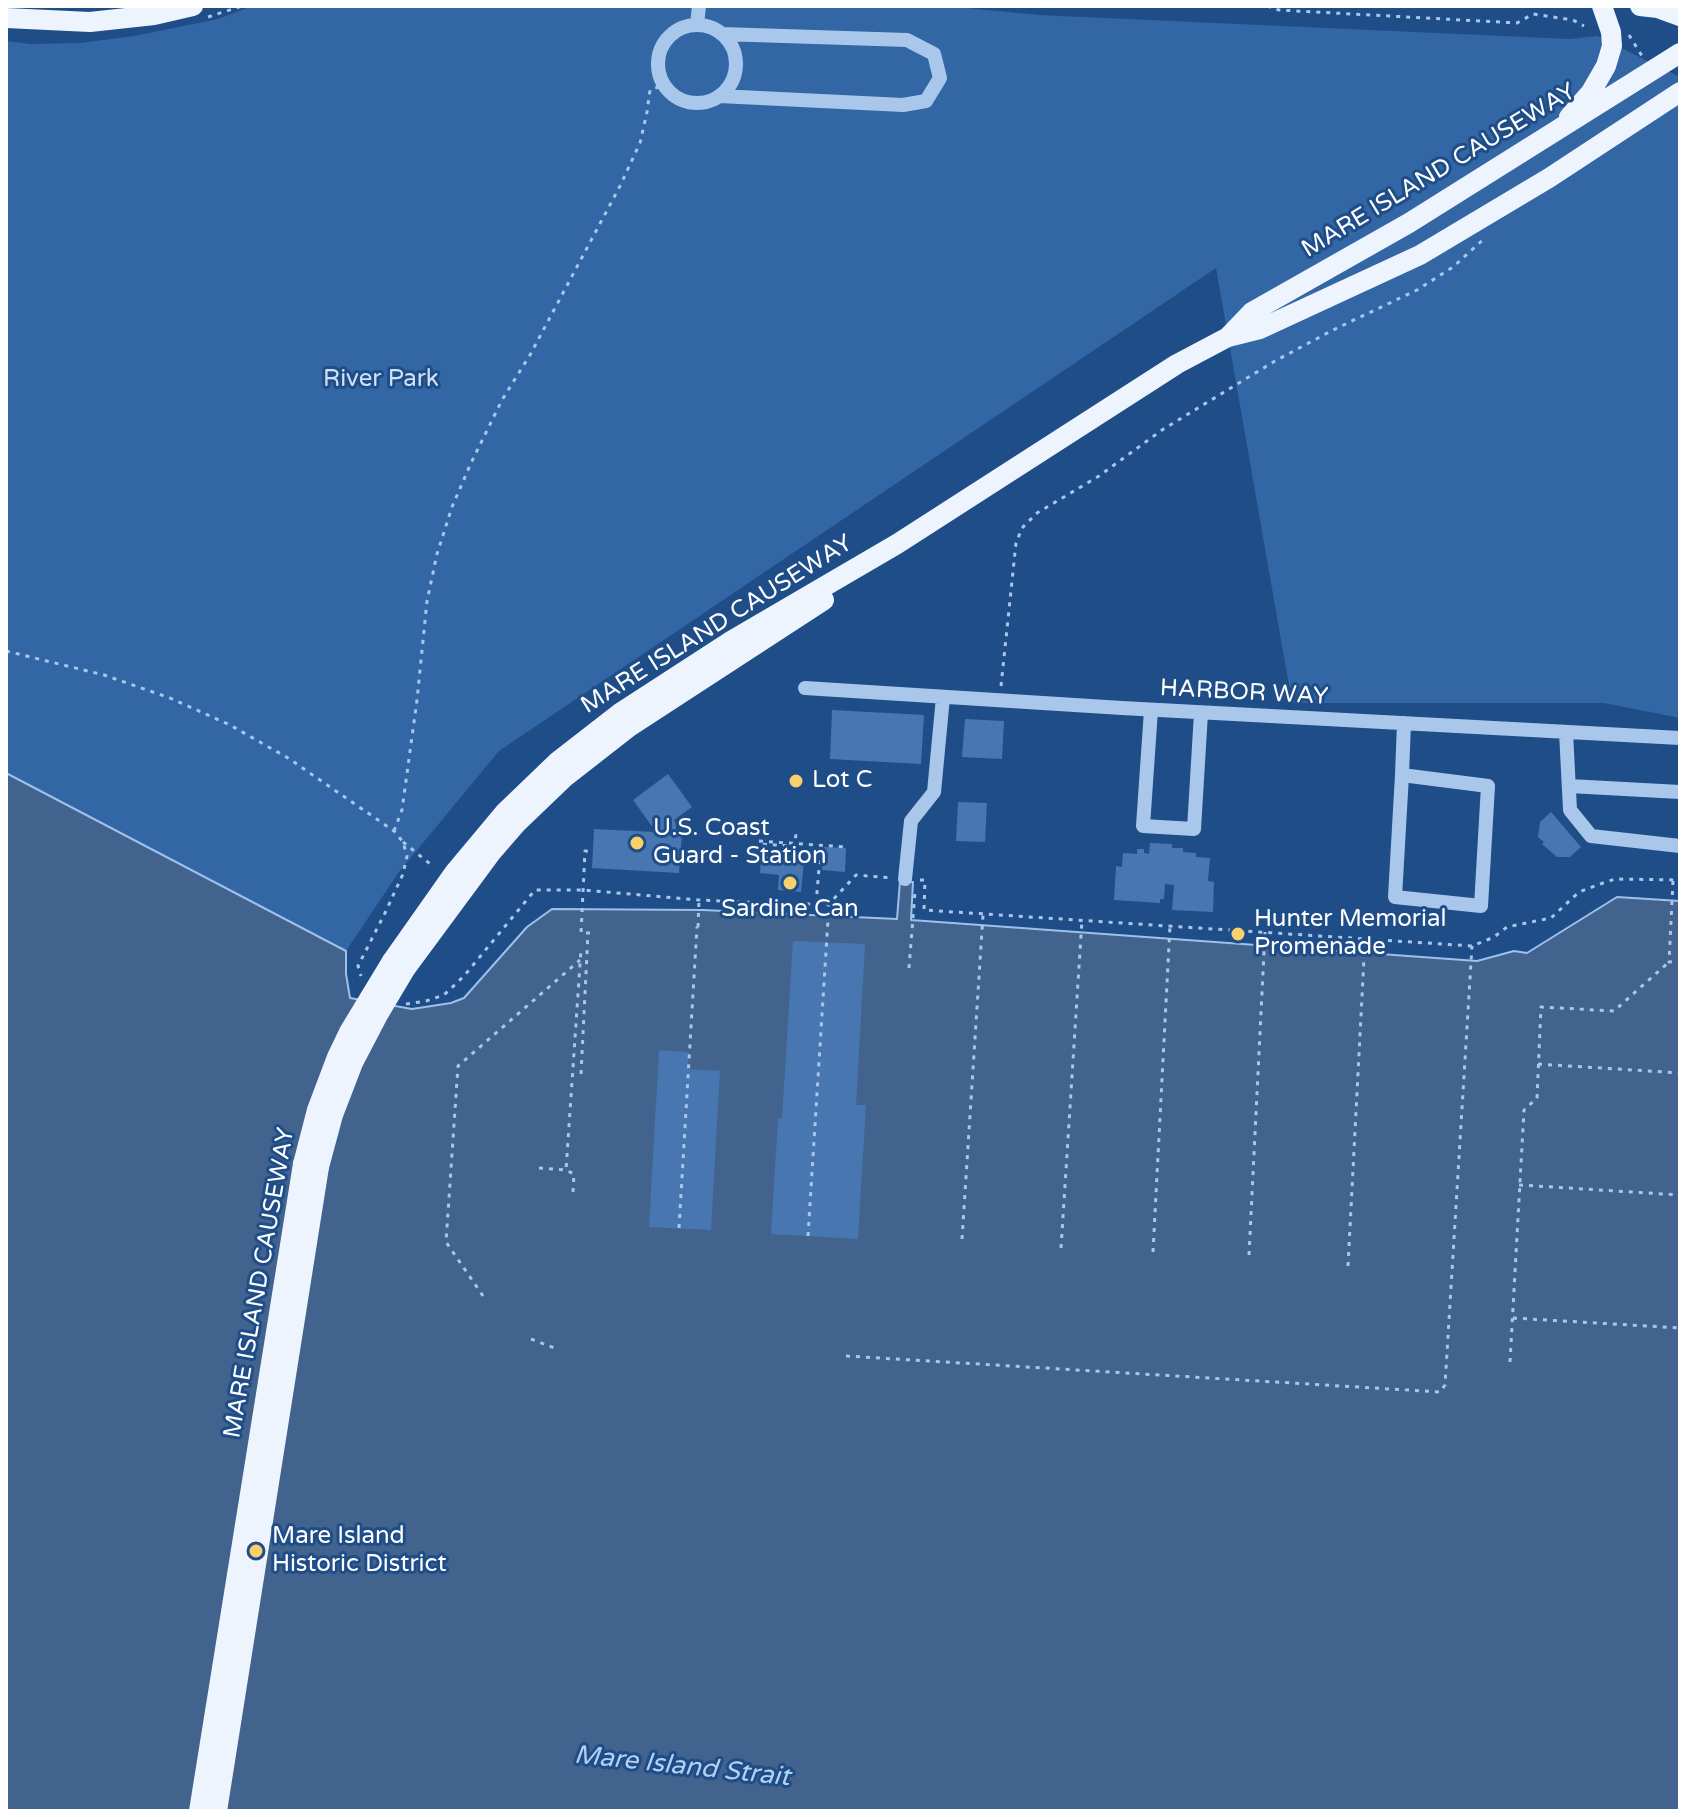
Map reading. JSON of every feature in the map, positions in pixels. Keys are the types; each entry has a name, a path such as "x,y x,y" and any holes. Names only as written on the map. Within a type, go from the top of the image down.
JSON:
{"main road":[{"path":"6,18 90,22 154,15 193,6"},
{"path":"1556,132 1591,92 1606,66 1612,46 1611,32 1602,6"},
{"path":"1640,6 1658,8 1680,16"},
{"name":"MARE ISLAND CAUSEWAY","path":"1228,337 1252,312 1409,223 1680,53"},
{"name":"MARE ISLAND CAUSEWAY","path":"217,1811 319,1167 333,1115 353,1063 399,965 449,879 505,812 586,737 620,713 731,641 897,544 1155,378 1228,337 1260,329 1420,255 1549,178 1680,92"},
{"path":"1659,106 1680,99"},
{"name":"MARE ISLAND CAUSEWAY","path":"199,1811 303,1164 317,1110 349,1032 399,965 491,853 565,777 629,727 816,606 897,544"}],"street":[{"path":"697,25 699,6"},
{"path":"697,25 722,34 735,53 736,67 731,84 719,96 704,103 691,103 674,96 664,85 658,69 664,43 681,28 697,25"},
{"path":"719,96 903,105 926,101 940,78 934,54 907,40 722,34"},
{"name":"HARBOR WAY","path":"805,688 1680,738"},
{"path":"911,879 911,821 934,792 943,697"},
{"path":"1151,710 1143,826 1194,829 1201,713"},
{"path":"1402,775 1488,786 1481,906 1395,897 1404,723"},
{"path":"1566,732 1570,810 1591,836 1680,846"},
{"path":"1569,786 1680,792"}],"path":[{"path":"1267,6 1279,10 1517,23 1533,14 1565,18 1584,26"},
{"path":"1621,34 1633,39 1644,58"},
{"path":"6,651 104,675 170,698 230,725 288,758 394,831 402,810 427,601 437,554 452,507 502,400 530,355 620,186 640,143 650,90 664,85"},
{"path":"1000,701 1016,543 1022,528 1037,513 1099,476 1162,430 1275,361 1417,290 1453,267 1483,241 1490,227"},
{"path":"796,833 796,845"},
{"path":"759,841 796,845"},
{"path":"403,842 449,879"},
{"path":"789,860 757,857 758,844 846,847"},
{"path":"816,904 821,845"},
{"path":"581,1074 589,933 581,933 585,851 593,852"},
{"path":"808,1236 829,904 856,875 925,880 924,910 1472,946 1494,937 1507,927 1551,918 1588,887 1615,879 1680,880"},
{"path":"909,968 913,920 911,879"},
{"path":"1669,962 1673,880"},
{"path":"444,995 464,976 535,890 829,904"},
{"path":"679,1228 699,900"},
{"path":"962,1239 983,913"},
{"path":"1061,1248 1082,920"},
{"path":"1153,1252 1170,926"},
{"path":"697,927 697,935"},
{"path":"1249,1255 1265,932"},
{"path":"1348,1266 1365,939"},
{"path":"846,1356 1440,1392 1445,1385 1472,946"},
{"path":"566,1170 581,950"},
{"path":"483,1296 446,1242 458,1066 580,960"},
{"path":"1510,1362 1524,1110 1537,1098 1541,1007 1614,1011 1669,962 1680,961"},
{"path":"1538,1064 1680,1073"},
{"path":"539,1168 566,1170 574,1174 573,1192"},
{"path":"1519,1185 1680,1195"},
{"path":"1513,1318 1680,1328"},
{"path":"531,1339 557,1349"}],"green space":[{"name":"River Park","path":"252,6 946,6 1039,15 1570,39 1597,36 1680,77 1680,718 1604,703 1292,703 1216,268 499,751 399,872 346,951 346,974 350,998 412,1009 451,1003 440,1218 6,956 6,41 80,43 134,36 218,19"}],"water":[{"name":"Mare Island Strait","path":"6,773 346,951 350,998 412,1009 464,998 527,927 552,909 703,910 897,919 900,881 913,882 911,920 1477,961 1514,951 1527,953 1617,897 1680,901 1680,1811 6,1811"}],"building":[{"path":"832,710 924,715 921,764 830,759"},
{"path":"965,719 1004,721 1002,759 962,757"},
{"name":"U.S. Coast Guard - Station","path":"668,774 692,807 674,820 676,833 682,834 679,873 592,868 594,829 656,832 633,800"},
{"path":"958,802 987,803 985,842 956,841"},
{"path":"1551,812 1581,847 1570,857 1557,857 1538,837 1540,822"},
{"path":"1150,843 1172,844 1172,848 1196,853 1196,857 1210,858 1208,881 1214,882 1213,912 1172,910 1174,885 1165,884 1164,899 1160,899 1160,903 1114,900 1116,866 1122,867 1123,853 1137,854 1137,849 1144,849 1144,853 1149,854"},
{"path":"824,847 846,848 845,872 822,870"},
{"name":"Sardine Can","path":"761,858 804,861 801,892 778,890 779,875 760,873"},
{"path":"793,941 865,944 856,1105 866,1105 858,1239 771,1234"},
{"path":"659,1050 689,1052 688,1069 720,1071 711,1230 649,1227"}],"place":[{"name":"Lot C","path":"796,781"},
{"name":"U.S. Coast Guard - Station","path":"637,843"},
{"name":"Sardine Can","path":"790,883"},
{"name":"Hunter Memorial Promenade","path":"1238,934"},
{"name":"Mare Island Historic District","path":"256,1551"}]}
